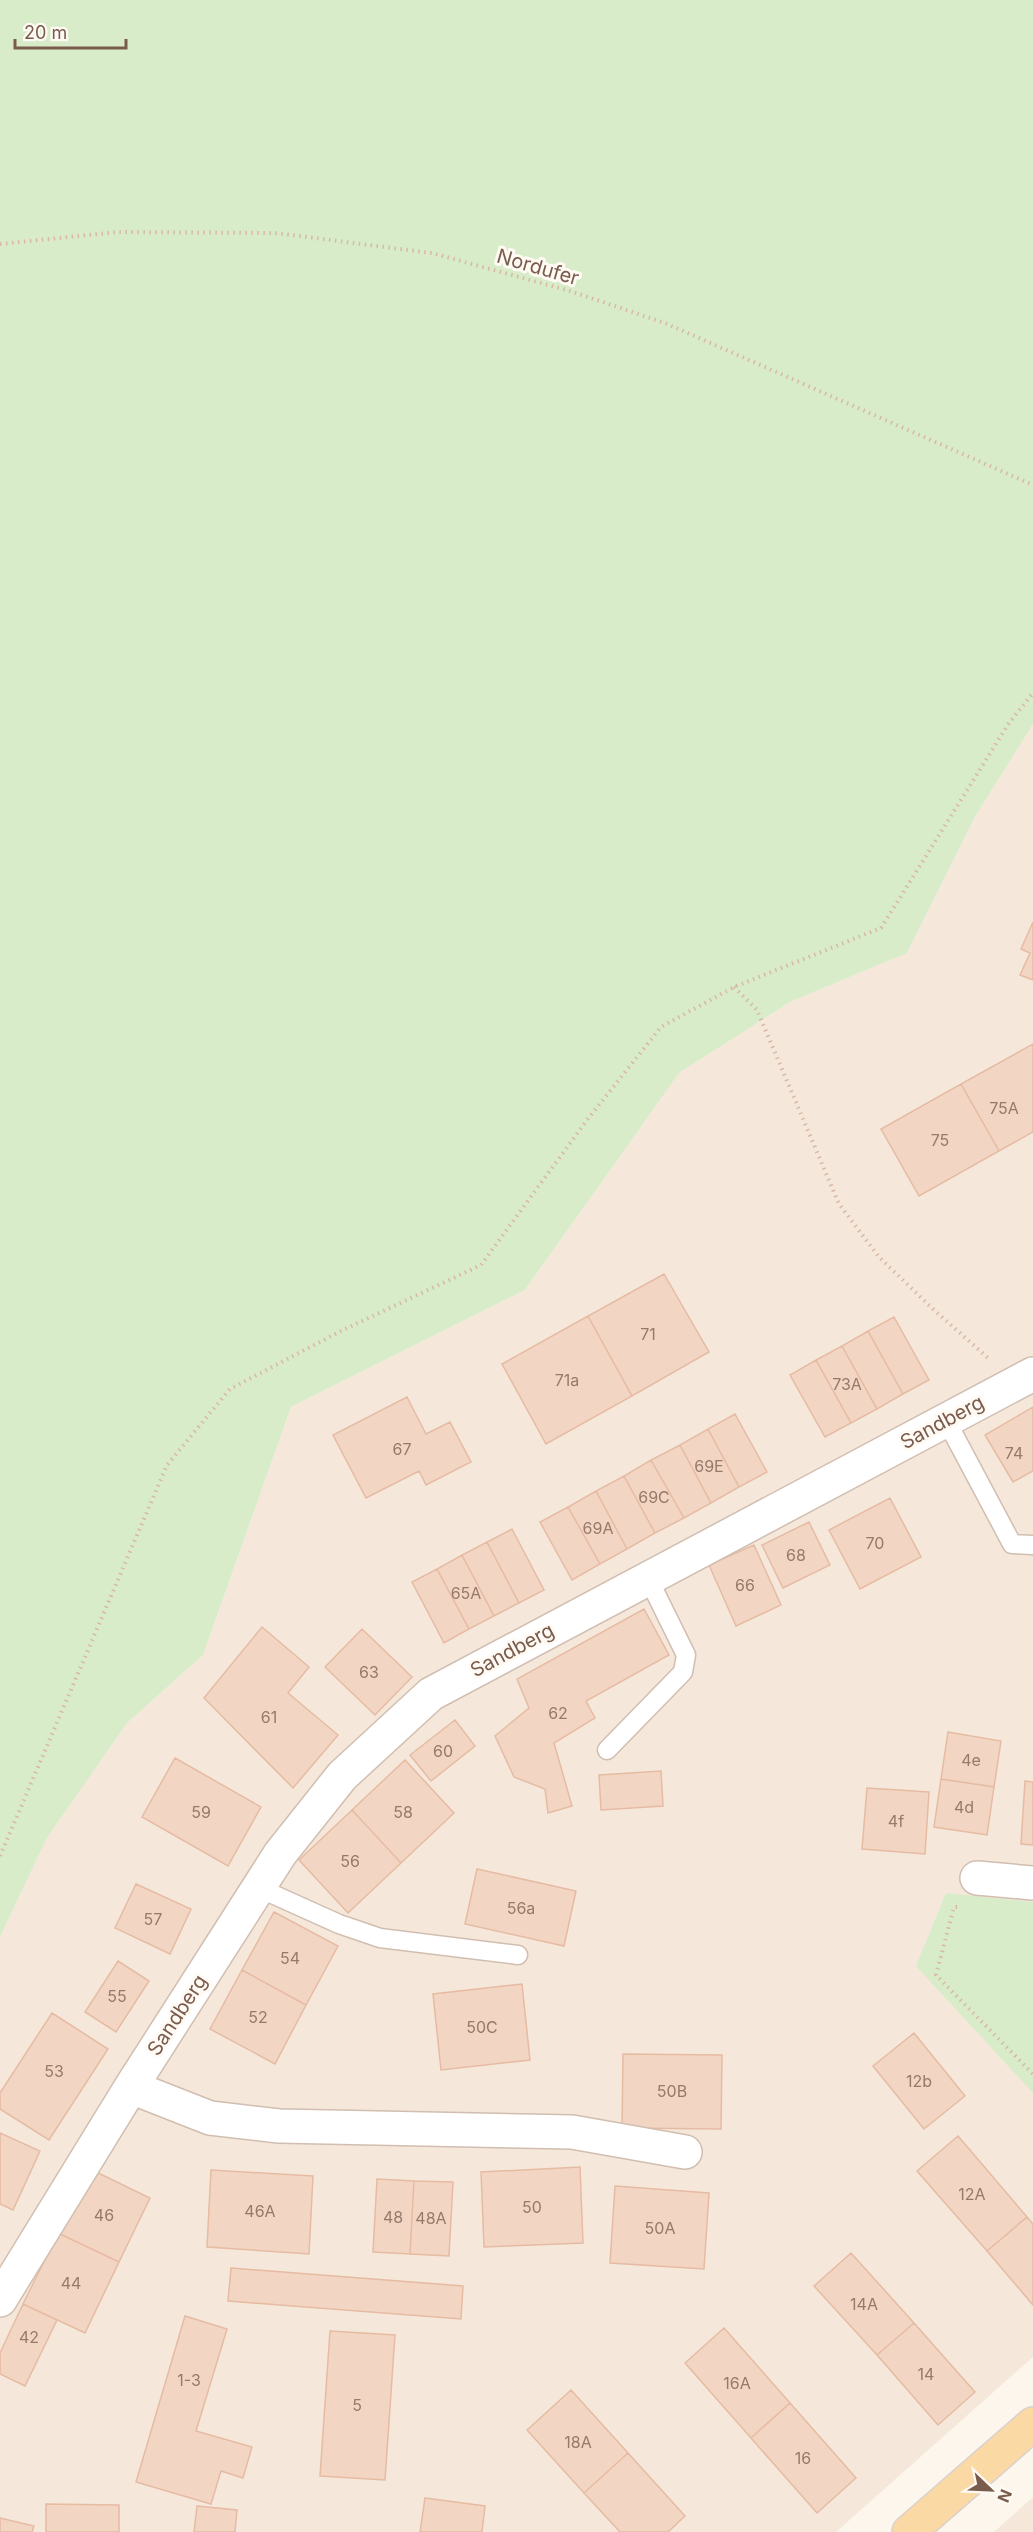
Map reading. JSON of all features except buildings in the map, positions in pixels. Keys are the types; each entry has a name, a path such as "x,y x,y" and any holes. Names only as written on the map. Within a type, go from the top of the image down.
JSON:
{"main road":[{"path":"909,2532 1033,2424"}],"street":[{"name":"Sandberg","path":"0,2300 131,2087 280,1854 342,1776 431,1694 1025,1378"},
{"path":"971,1893 1033,1883"},
{"path":"131,2087 210,2118 279,2127 572,2133 685,2152"}],"lane":[{"path":"946,1420 1012,1544 1033,1545"},
{"path":"607,1750 683,1672 686,1655 648,1578"},
{"path":"259,1888 339,1924 380,1938 518,1955"}],"path":[{"name":"Nordufer","path":"0,244 118,232 275,233 432,253 570,291 665,322 1033,485"},
{"path":"0,1856 167,1465 230,1389 341,1330 481,1265 587,1120 661,1027 734,987 881,928 1009,723 1033,693"},
{"path":"734,987 757,1010 839,1204 879,1257 933,1309 1025,1378"},
{"path":"971,1893 954,1907 936,1975 1033,2074"}],"shaded area":[{"path":"1033,724 1033,2357 836,2532 0,2532 0,1937 47,1838 127,1723 203,1655 291,1407 525,1290 679,1073 790,1002 907,953 976,815"},
{"path":"1033,2497 1033,2532 994,2532"}],"green space":[{"path":"0,0 1033,0 1033,724 976,815 907,953 790,1002 679,1073 525,1290 291,1407 203,1655 127,1723 47,1838 0,1937"},
{"path":"946,1893 1033,1902 1033,2093 916,1966"}]}
